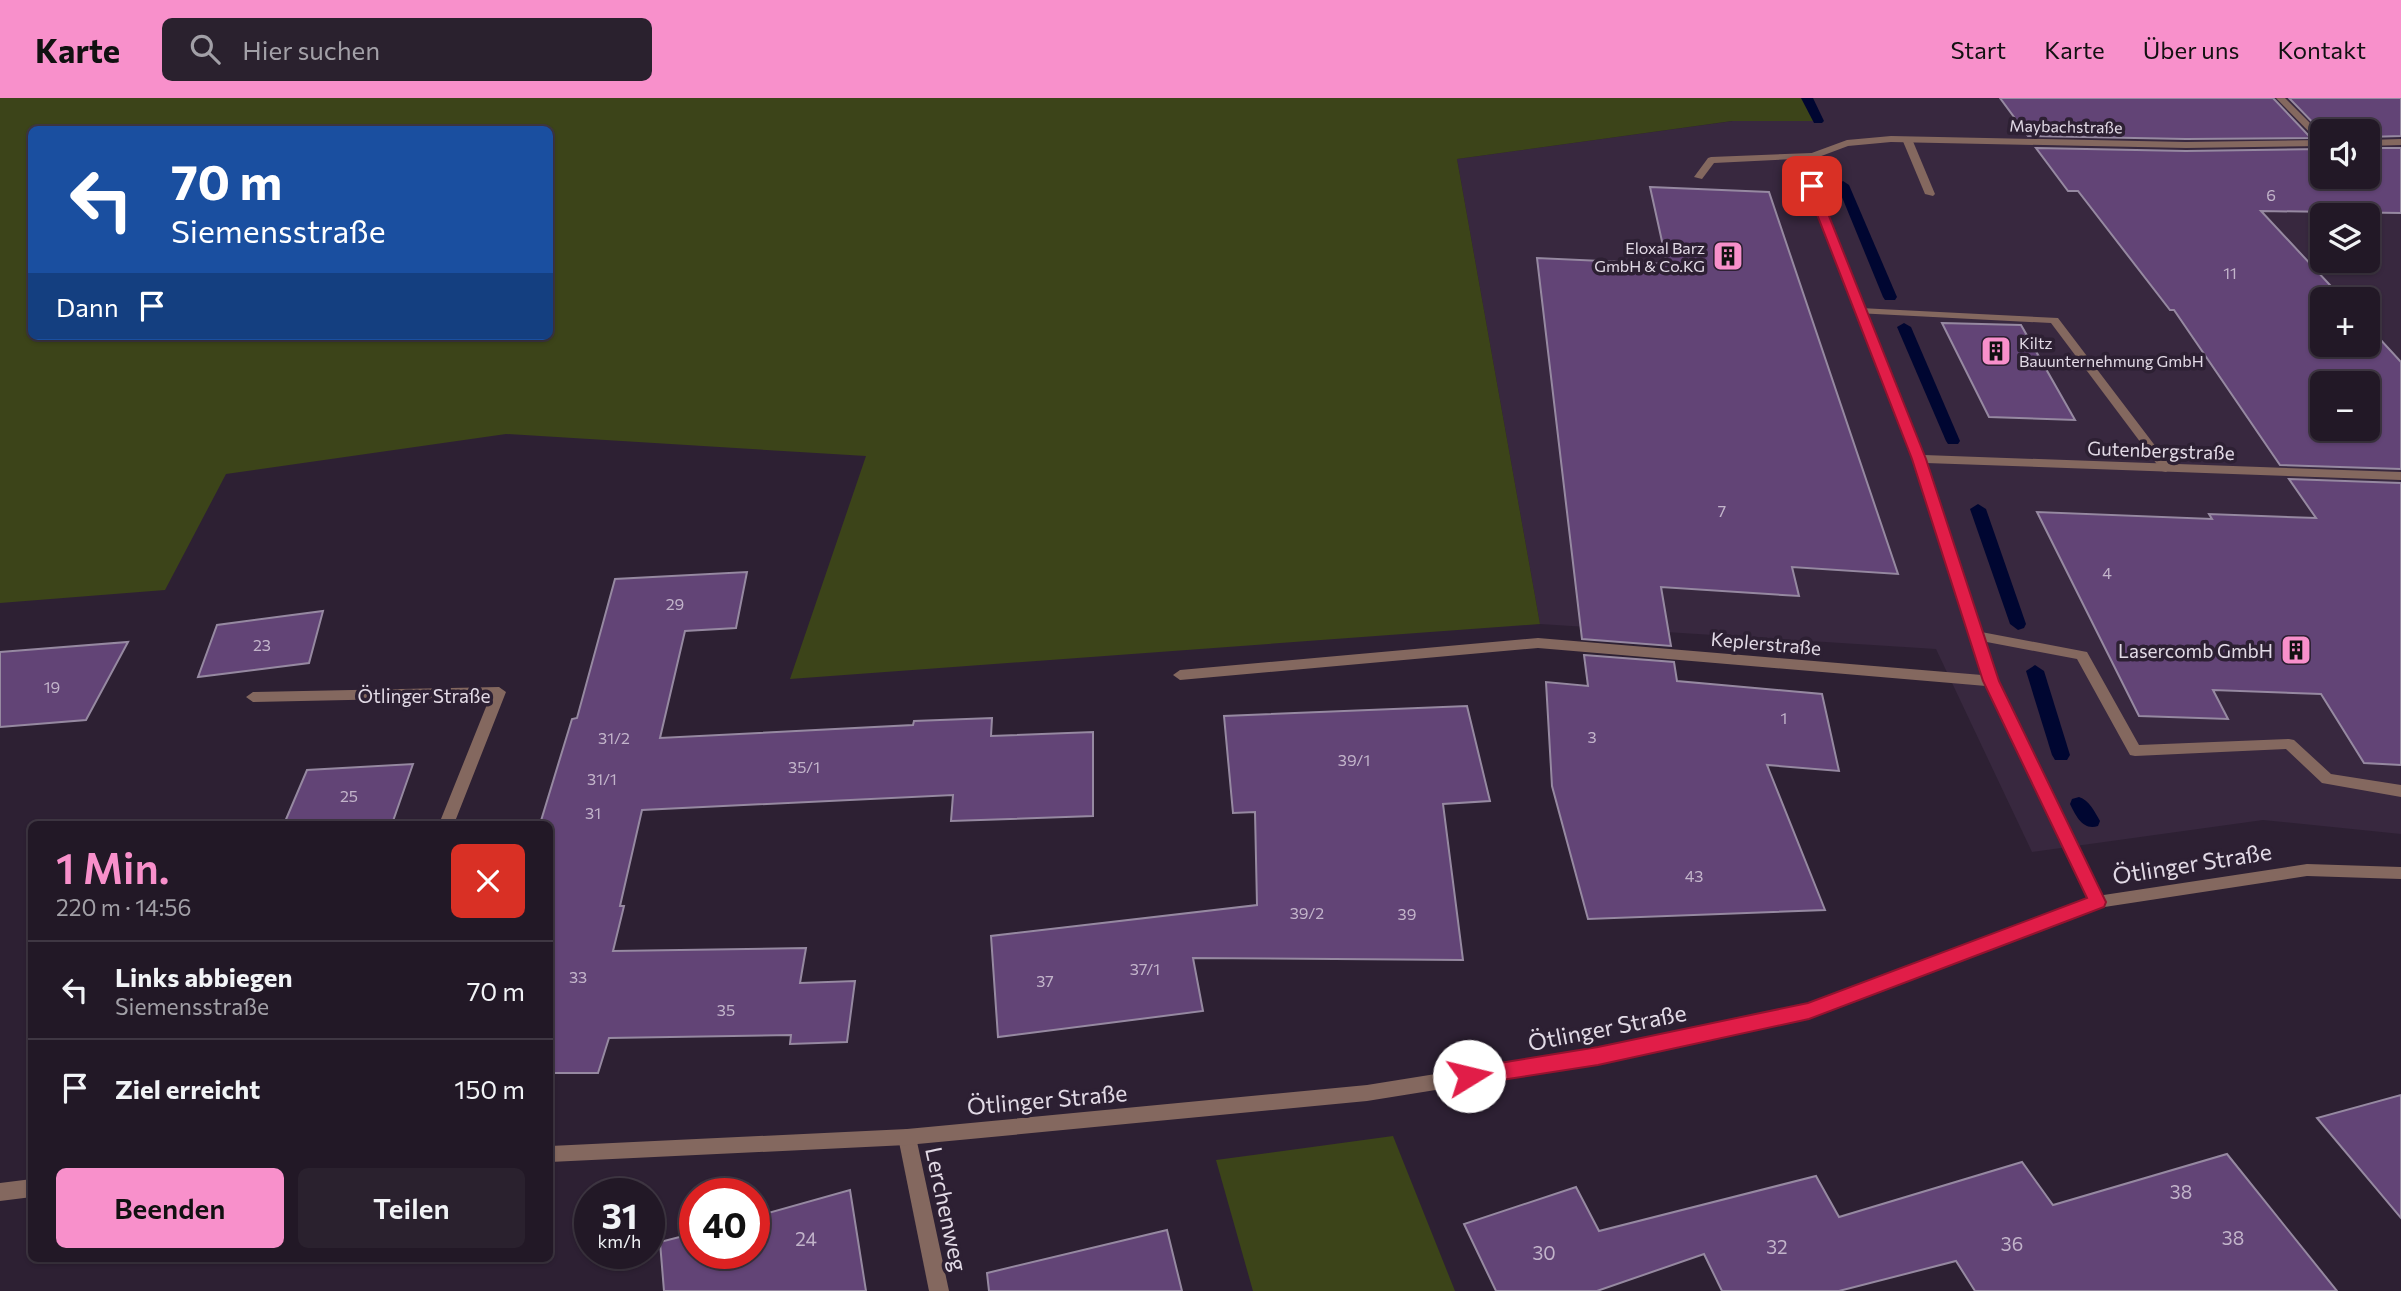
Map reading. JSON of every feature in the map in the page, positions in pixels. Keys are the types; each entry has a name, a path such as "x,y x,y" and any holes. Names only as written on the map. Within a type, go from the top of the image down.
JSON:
{"street":[{"path":"2280,98 2310,129"},
{"path":"1906,139 1930,194"},
{"name":"Maybachstraße","path":"1699,177 1711,160 1812,156 1847,143 1906,139 2186,145 2310,141"},
{"path":"2380,143 2401,142"},
{"path":"1812,156 1807,173 1919,459 1991,681 2097,902"},
{"path":"1860,311 2054,320 2166,468"},
{"name":"Gutenbergstraße","path":"1919,459 2401,476"},
{"path":"1976,636 2082,655 2135,751 2289,744 2327,779 2401,791"},
{"name":"Keplerstraße","path":"1180,676 1538,643 1991,681"},
{"name":"Ötlinger Straße","path":"253,697 499,692 448,821"},
{"name":"Ötlinger Straße","path":"553,1154 907,1137 1367,1093 1598,1056 1809,1011 2097,902 2307,870 2401,873"},
{"name":"Lerchenweg","path":"907,1137 939,1291"},
{"path":"0,1192 28,1188"}],"shaded area":[{"path":"1807,98 2401,98 2401,834 2263,820 2032,852 1936,649 1540,624 1457,159 1733,121 1817,121"}],"green space":[{"path":"0,98 1807,98 1818,121 1732,121 1457,159 1540,624 790,679 866,456 506,434 226,474 165,590 0,603"},
{"path":"1393,1136 1455,1291 1253,1291 1216,1160"}],"building":[{"path":"2000,98 2273,98 2310,138 2186,139 2028,136"},
{"path":"2289,98 2401,98 2401,136 2380,137 2380,119 2310,120"},
{"path":"2036,148 2186,151 2310,149 2310,189 2380,189 2380,148 2401,148 2401,213 2380,213 2380,203 2310,203 2310,212 2261,211 2310,264 2310,273 2319,273 2332,287 2310,287 2310,357 2380,357 2380,339 2401,362 2401,469 2280,465 2174,310 2170,310 2078,191 2068,191"},
{"path":"1650,187 1769,192 1898,574 1792,567 1799,596 1661,587 1671,646 1582,639 1537,258 1667,264"},
{"name":"Kiltz Bauunternehmung GmbH","path":"1942,323 2021,325 2075,420 1989,417"},
{"name":"Lasercomb GmbH","path":"2289,479 2401,483 2401,765 2364,763 2321,694 2213,690 2228,719 2139,716 2037,512 2212,519 2209,514 2316,518"},
{"path":"747,572 736,628 685,631 660,738 913,725 914,721 992,718 991,736 1093,732 1093,816 951,821 953,795 642,810 620,906 624,906 613,951 806,948 800,983 855,981 847,1042 790,1044 791,1035 609,1038 598,1073 553,1073 553,821 541,821 572,719 577,718 615,579"},
{"path":"323,611 309,663 198,677 217,625"},
{"path":"128,642 86,720 0,727 0,652"},
{"path":"1584,655 1674,662 1677,681 1822,694 1839,771 1767,765 1825,910 1588,919 1552,786 1546,682 1588,686"},
{"path":"1467,706 1490,801 1443,804 1463,960 1193,958 1203,1011 998,1037 991,936 1257,905 1255,812 1233,813 1224,716"},
{"path":"413,764 393,821 285,821 307,770"},
{"path":"2401,1095 2401,1218 2317,1118"},
{"path":"2227,1154 2337,1291 1975,1291 1956,1261 1839,1291 1722,1291 1704,1254 1597,1291 1496,1291 1464,1224 1576,1187 1599,1231 1816,1176 1839,1217 2022,1162 2053,1205"},
{"path":"850,1190 866,1291 664,1291 662,1269 665,1269 665,1241 679,1237 679,1269 770,1269 770,1212"},
{"path":"1167,1230 1182,1291 989,1291 987,1273"}],"waterway":[{"path":"1807,98 1818,121"},
{"path":"1843,185 1890,297"},
{"path":"1904,327 1953,441"},
{"path":"1978,509 2018,624"},
{"path":"2035,671 2061,755"},
{"path":"2079,804 2091,821"}],"place":[{"name":"Eloxal Barz GmbH & Co.KG","path":"1728,256"},
{"name":"Kiltz Bauunternehmung GmbH","path":"1996,351"},
{"name":"Lasercomb GmbH","path":"2296,650"}],"route":[{"path":"1469,1076 1598,1056 1809,1011 2097,902 1991,681 1919,459 1812,186"}]}
